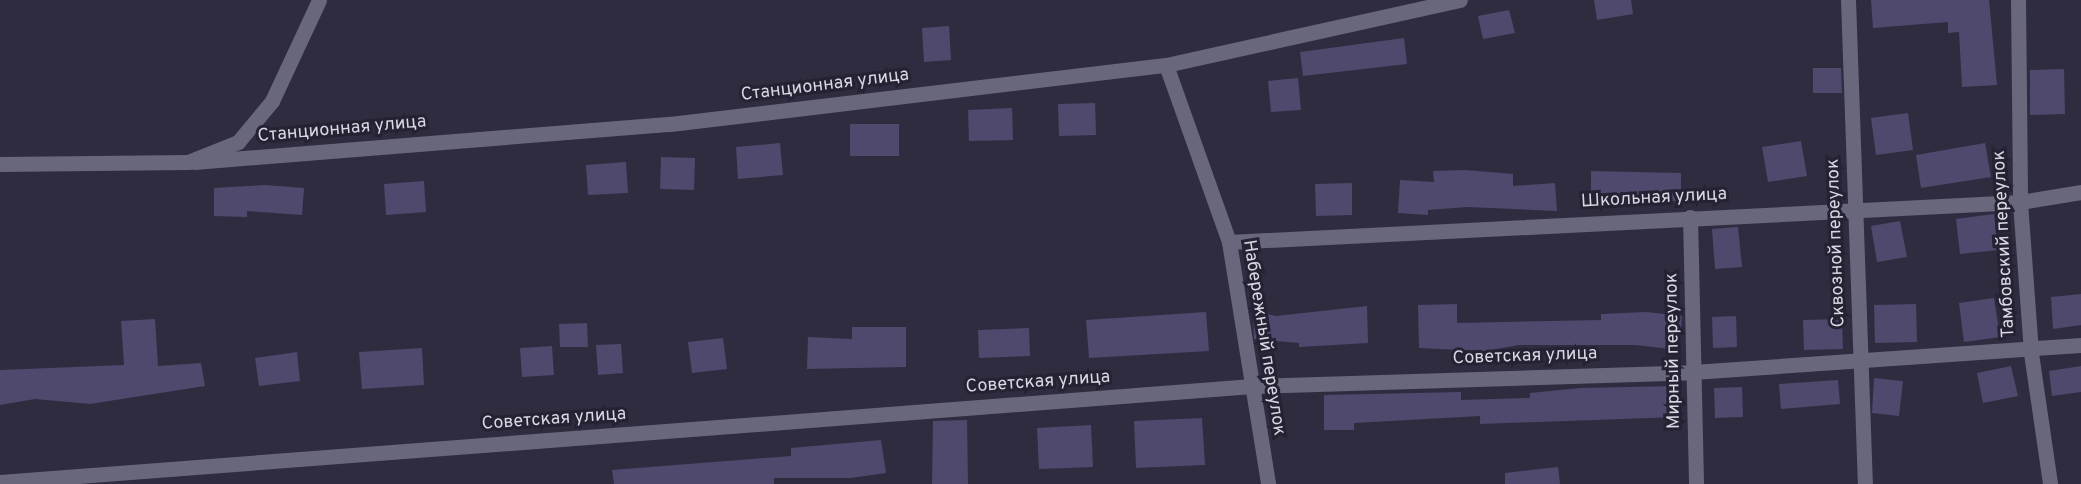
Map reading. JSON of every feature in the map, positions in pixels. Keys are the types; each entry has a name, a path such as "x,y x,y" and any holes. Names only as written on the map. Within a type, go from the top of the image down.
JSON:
{"street":[{"path":"188,162 237,142 272,100 319,0"},
{"name":"Станционная улица","path":"0,164 188,162 670,124 1166,65 1460,0"},
{"name":"Сквозной переулок","path":"1848,0 1864,484"},
{"name":"Тамбовский переулок","path":"2018,0 2020,202 2031,353 2050,484"},
{"name":"Набережный переулок","path":"1166,65 1229,242 1268,484"},
{"name":"Школьная улица","path":"1229,242 2020,202 2081,192"},
{"name":"Мирный переулок","path":"1690,217 1696,484"},
{"name":"Советская улица","path":"0,482 1252,386 1694,372 2031,353 2081,345"}],"building":[{"path":"1594,0 1631,0 1633,14 1597,20"},
{"path":"1871,0 1989,0 1997,85 1962,87 1959,32 1948,33 1948,22 1873,28"},
{"path":"1509,10 1515,33 1483,39 1478,16"},
{"path":"949,26 951,60 924,62 922,28"},
{"path":"1404,38 1407,64 1303,76 1300,52"},
{"path":"1813,68 1841,68 1842,93 1813,93"},
{"path":"2064,69 2065,114 2030,115 2030,70"},
{"path":"1298,78 1301,110 1271,112 1268,81"},
{"path":"1095,103 1096,135 1059,136 1058,104"},
{"path":"1012,108 1013,140 969,141 968,110"},
{"path":"1908,113 1913,150 1876,155 1871,118"},
{"path":"850,124 899,124 899,156 850,156"},
{"path":"1801,141 1807,176 1768,182 1762,147"},
{"path":"780,143 783,175 738,179 736,147"},
{"path":"1985,143 1991,177 1921,188 1916,155"},
{"path":"661,157 695,158 694,190 660,189"},
{"path":"626,162 628,193 588,195 586,165"},
{"path":"1465,170 1513,174 1513,186 1555,183 1557,211 1467,207 1428,210 1428,215 1398,213 1400,180 1434,182 1433,171"},
{"path":"1591,171 1681,173 1681,201 1591,200"},
{"path":"424,181 426,212 386,215 384,184"},
{"path":"1352,183 1352,215 1316,216 1315,184"},
{"path":"265,185 304,188 302,215 247,211 247,217 214,216 214,188"},
{"path":"1994,214 1998,250 1960,254 1956,219"},
{"path":"1900,221 1907,257 1877,262 1871,226"},
{"path":"1738,227 1742,267 1715,269 1712,229"},
{"path":"2081,294 2081,325 2053,329 2051,297"},
{"path":"1994,298 2000,337 1964,342 1959,303"},
{"path":"1457,304 1457,323 1601,320 1601,314 1646,312 1682,316 1679,350 1636,345 1519,345 1485,351 1419,348 1418,305"},
{"path":"1916,304 1917,342 1875,343 1874,305"},
{"path":"1367,306 1368,343 1299,347 1299,343 1254,339 1253,311 1276,316"},
{"path":"1206,312 1209,351 1089,358 1086,320"},
{"path":"1736,316 1737,347 1713,348 1712,317"},
{"path":"155,319 158,366 201,363 205,386 90,404 35,399 0,405 0,370 124,365 121,321"},
{"path":"1842,319 1843,349 1804,350 1803,320"},
{"path":"587,323 588,347 560,347 559,324"},
{"path":"852,327 906,327 906,367 807,369 808,337 852,339"},
{"path":"1029,328 1030,356 979,358 978,330"},
{"path":"723,338 727,369 692,373 688,342"},
{"path":"621,344 623,373 598,375 596,345"},
{"path":"552,346 554,375 522,377 520,348"},
{"path":"422,348 424,385 362,389 359,352"},
{"path":"297,352 300,381 259,386 255,358"},
{"path":"2011,366 2018,396 1983,403 1977,373"},
{"path":"2081,366 2081,392 2052,396 2049,371"},
{"path":"1874,378 1903,381 1899,416 1872,413"},
{"path":"1838,380 1840,404 1781,409 1779,384"},
{"path":"1678,386 1678,417 1480,424 1480,416 1354,423 1354,430 1324,430 1324,395 1461,392 1461,400 1530,398 1530,393 1580,388"},
{"path":"1742,387 1743,417 1715,418 1714,388"},
{"path":"1202,418 1205,465 1136,468 1134,421"},
{"path":"967,420 968,484 932,484 933,421"},
{"path":"1091,425 1093,467 1039,469 1037,428"},
{"path":"881,440 886,473 851,478 774,478 774,484 614,484 612,470 791,456 791,448"},
{"path":"1558,467 1560,484 1505,484 1505,473"}]}
